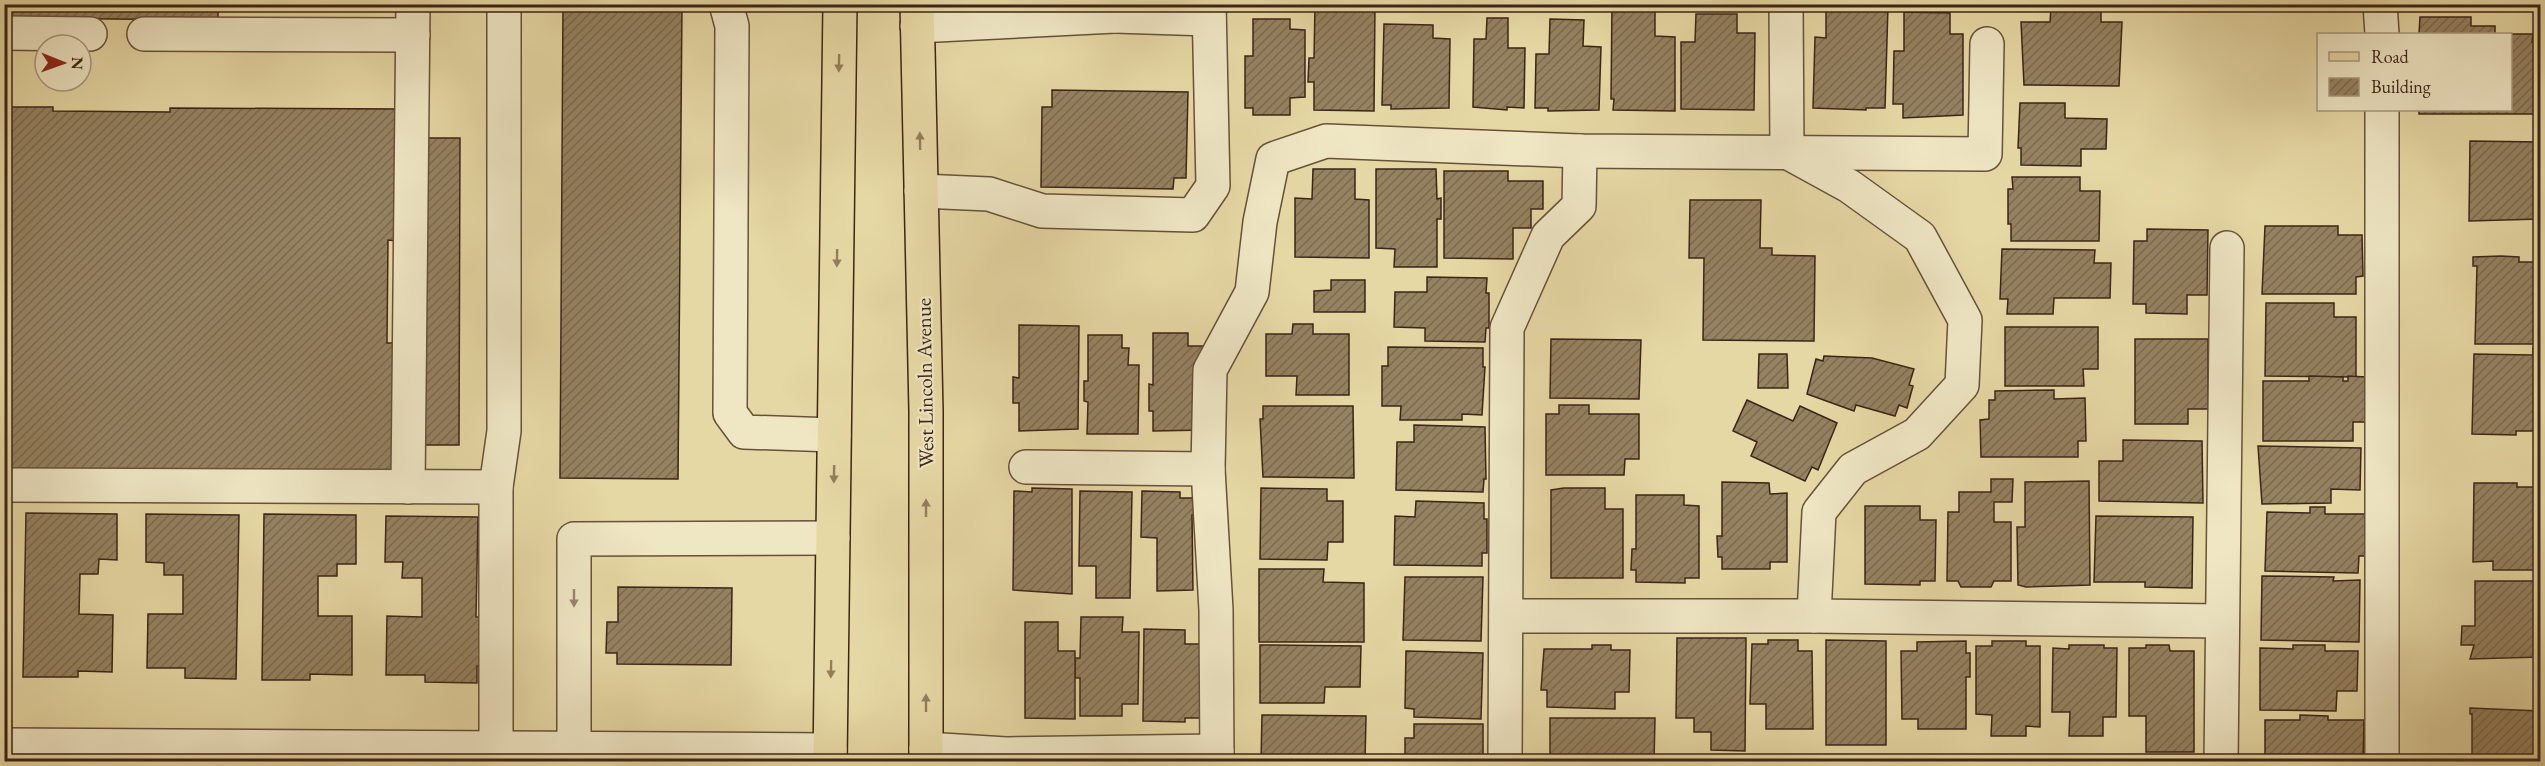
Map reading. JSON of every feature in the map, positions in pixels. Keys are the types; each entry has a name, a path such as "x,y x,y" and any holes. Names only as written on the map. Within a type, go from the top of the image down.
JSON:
{"main road":[{"path":"830,756 840,4"},
{"name":"West Lincoln Avenue","path":"917,15 926,411 926,755"}],"street":[{"path":"496,755 496,487 504,431 504,4"},
{"path":"726,4 732,26 730,413 744,432 834,435"},
{"path":"1786,4 1787,152"},
{"path":"2380,4 2382,33"},
{"path":"917,15 1115,10 1209,12 1213,186 1193,215 1042,211 989,194 921,191"},
{"path":"144,34 413,20 408,487"},
{"path":"4,33 33,33"},
{"path":"926,755 1217,756 1216,610 1208,469 1210,370 1252,292 1260,222 1273,159 1326,141 1580,151 1985,154 1987,44"},
{"path":"2382,111 2382,762"},
{"path":"1505,762 1507,328 1548,236 1579,206 1580,151"},
{"path":"1787,152 1849,186 1920,237 1965,320 1962,385 1917,434 1853,469 1819,513 1814,616"},
{"path":"2221,762 2227,248"},
{"path":"1026,467 1208,469"},
{"path":"4,485 496,487"},
{"path":"574,746 574,539 833,538"},
{"path":"1506,616 1814,616 2222,621"},
{"path":"4,745 496,755 574,746 830,756"}],"building":[{"path":"4,4 218,4 218,20 4,18"},
{"path":"563,4 682,4 678,479 560,478"},
{"path":"1612,4 1655,4 1655,36 1675,37 1675,111 1613,110 1614,99 1611,99"},
{"path":"1826,4 1888,6 1885,108 1866,108 1866,110 1813,108 1815,37 1826,38"},
{"path":"1315,5 1375,5 1374,111 1314,110 1314,82 1308,82 1309,58 1314,58"},
{"path":"2051,8 2101,9 2101,22 2122,22 2119,86 2024,85 2021,22 2050,22"},
{"path":"1904,12 1950,13 1950,34 1963,34 1963,115 1903,118 1903,104 1893,104 1894,51 1904,51"},
{"path":"1696,14 1737,14 1737,33 1755,33 1754,110 1681,109 1681,42 1695,42"},
{"path":"2420,17 2471,17 2471,26 2495,26 2495,33 2419,33"},
{"path":"1487,18 1508,18 1508,48 1525,48 1524,108 1507,107 1507,110 1473,107 1474,39 1486,39"},
{"path":"1253,19 1290,19 1290,29 1305,30 1305,97 1290,98 1290,115 1253,115 1253,108 1245,108 1245,56 1253,56"},
{"path":"1550,19 1584,20 1583,46 1601,47 1599,110 1548,111 1548,108 1535,108 1536,54 1549,54"},
{"path":"1384,24 1433,25 1433,38 1450,39 1449,108 1391,109 1391,105 1382,105"},
{"path":"2512,34 2533,34 2532,42 2540,42 2540,114 2419,114 2419,111 2512,111"},
{"path":"1052,90 1188,92 1186,178 1174,178 1173,189 1041,187 1042,107 1052,107"},
{"path":"2020,103 2065,103 2065,118 2107,119 2106,149 2081,149 2081,166 2021,165 2021,148 2018,148"},
{"path":"4,107 53,107 53,111 170,112 170,108 398,109 397,241 388,240 387,343 396,343 396,473 4,470"},
{"path":"427,138 460,138 459,445 425,445"},
{"path":"2470,141 2540,142 2540,219 2469,221"},
{"path":"1313,169 1355,169 1355,199 1369,200 1369,258 1295,257 1295,198 1312,199"},
{"path":"1376,169 1436,169 1437,199 1441,198 1441,219 1437,219 1437,267 1394,267 1395,249 1376,248"},
{"path":"1444,171 1508,171 1508,181 1543,181 1543,209 1531,209 1531,228 1513,228 1513,259 1444,258"},
{"path":"2012,177 2080,177 2080,191 2100,191 2099,241 2011,241 2011,224 2008,224 2008,189 2013,189"},
{"path":"1690,200 1761,200 1760,248 1772,248 1772,255 1815,256 1814,341 1703,340 1704,258 1689,258"},
{"path":"2265,226 2338,226 2338,235 2362,235 2363,276 2356,277 2356,294 2262,294"},
{"path":"2147,229 2208,230 2207,295 2187,295 2187,314 2146,313 2146,304 2133,304 2134,241 2147,241"},
{"path":"2002,249 2095,250 2094,263 2111,263 2110,298 2054,298 2053,314 2007,314 2008,299 2000,299"},
{"path":"2473,257 2519,257 2519,262 2540,262 2540,344 2475,344 2477,266 2473,266"},
{"path":"1427,277 1487,278 1489,328 1486,328 1485,342 1425,341 1425,328 1394,327 1395,292 1427,292"},
{"path":"1331,280 1365,280 1365,312 1314,312 1314,291 1331,290"},
{"path":"2266,303 2334,303 2334,317 2356,317 2356,377 2265,376"},
{"path":"1293,324 1313,324 1313,334 1349,334 1349,395 1296,395 1297,376 1266,376 1266,334 1292,334"},
{"path":"1019,325 1079,326 1078,429 1019,431 1019,403 1013,403 1013,377 1019,378"},
{"path":"2005,327 2098,327 2098,369 2083,369 2084,386 2005,386"},
{"path":"1153,333 1188,333 1188,346 1204,346 1205,430 1153,431 1153,411 1149,411 1149,384 1153,385"},
{"path":"1088,335 1122,335 1122,348 1129,348 1128,365 1139,365 1138,434 1087,434 1088,402 1084,401 1084,381 1088,381"},
{"path":"1551,339 1641,340 1639,399 1550,398"},
{"path":"2135,339 2208,339 2208,409 2188,409 2188,424 2135,424"},
{"path":"1388,347 1483,348 1483,367 1485,367 1482,415 1462,414 1462,420 1400,420 1401,406 1382,406 1382,366 1388,366"},
{"path":"2533,348 2540,348 2540,431 2516,431 2516,435 2472,434 2474,354 2533,355"},
{"path":"1759,354 1787,354 1788,388 1758,388"},
{"path":"1824,356 1872,358 1914,369 1909,385 1913,386 1907,408 1899,405 1895,416 1856,405 1854,411 1807,394 1816,359 1823,361"},
{"path":"2309,376 2343,377 2343,381 2348,381 2348,376 2366,377 2368,422 2353,422 2353,441 2263,441 2263,381 2309,381"},
{"path":"2054,390 2054,399 2085,398 2086,441 2078,441 2078,457 1981,457 1980,420 1989,419 1989,400 1995,400 1995,391"},
{"path":"1747,400 1793,421 1800,406 1837,423 1818,470 1812,467 1805,481 1751,456 1757,442 1733,431"},
{"path":"1559,405 1589,405 1589,414 1639,414 1639,459 1625,459 1624,475 1546,475 1546,414 1559,414"},
{"path":"1263,406 1353,406 1354,478 1263,477 1260,419 1263,419"},
{"path":"1414,425 1485,427 1486,479 1484,479 1483,492 1396,490 1397,442 1414,442"},
{"path":"2123,440 2202,441 2203,503 2099,501 2099,461 2123,461"},
{"path":"2258,446 2361,448 2360,490 2331,489 2331,503 2262,504"},
{"path":"1991,479 2013,479 2012,502 1994,502 1994,522 2011,522 2011,581 1994,581 1991,587 1961,587 1958,581 1947,581 1948,512 1959,512 1959,492 1991,492"},
{"path":"2089,481 2090,585 2026,587 2018,585 2017,527 2025,527 2025,482"},
{"path":"1722,482 1769,483 1770,494 1787,493 1787,562 1770,562 1770,569 1722,569 1722,557 1718,557 1717,536 1722,536"},
{"path":"2474,483 2517,483 2517,487 2540,487 2540,570 2493,570 2493,561 2473,562"},
{"path":"1032,488 1072,489 1072,594 1013,590 1014,491 1032,492"},
{"path":"1261,488 1327,489 1327,501 1343,501 1343,542 1328,542 1327,560 1260,559"},
{"path":"1605,488 1605,509 1623,509 1623,578 1551,578 1551,490"},
{"path":"1080,491 1132,492 1130,598 1096,598 1096,566 1079,566"},
{"path":"1142,491 1180,492 1180,498 1195,498 1194,515 1192,515 1193,590 1157,591 1157,538 1141,537"},
{"path":"1636,495 1684,495 1684,505 1699,506 1699,578 1685,578 1685,583 1636,582 1636,570 1631,570 1632,549 1636,549"},
{"path":"1416,501 1484,503 1484,519 1487,519 1487,553 1482,553 1482,566 1394,565 1395,516 1415,517"},
{"path":"1865,506 1920,506 1920,520 1936,520 1935,581 1920,581 1920,585 1865,584"},
{"path":"2310,507 2325,507 2325,514 2371,514 2370,556 2359,556 2358,573 2265,571 2267,512 2310,513"},
{"path":"26,513 117,514 117,560 99,559 98,574 80,574 79,614 113,615 112,672 78,671 78,677 23,677"},
{"path":"146,514 239,515 236,679 185,678 185,668 147,668 148,614 183,614 183,575 164,575 164,563 146,562"},
{"path":"264,514 356,515 356,564 337,564 337,576 318,576 318,616 352,616 352,675 310,674 310,680 262,680"},
{"path":"386,516 478,517 476,617 485,617 484,666 477,666 477,683 425,682 425,675 386,675 387,616 422,617 422,578 402,578 403,562 385,562"},
{"path":"2096,516 2193,517 2192,588 2145,587 2145,582 2094,582"},
{"path":"1259,569 1324,569 1323,582 1364,583 1364,642 1259,642"},
{"path":"2262,576 2334,577 2333,581 2360,580 2359,642 2261,640"},
{"path":"1405,577 1483,577 1481,641 1403,640"},
{"path":"2475,581 2540,581 2540,657 2470,659 2474,645 2461,645 2462,626 2475,626"},
{"path":"618,587 732,588 731,665 617,664 617,653 606,653 607,622 618,622"},
{"path":"1081,617 1123,617 1122,632 1139,632 1138,704 1122,704 1122,716 1080,716 1080,678 1075,678 1075,658 1080,658"},
{"path":"1025,622 1058,622 1058,651 1075,651 1075,719 1025,718"},
{"path":"1144,629 1185,630 1185,644 1203,644 1203,718 1185,718 1185,722 1143,721"},
{"path":"1677,638 1746,638 1745,751 1711,750 1711,732 1694,732 1694,718 1676,718"},
{"path":"1768,640 1798,640 1798,651 1812,651 1813,729 1766,729 1766,704 1750,704 1752,644 1768,644"},
{"path":"1826,640 1886,641 1886,745 1826,745"},
{"path":"1966,641 1966,653 1970,653 1970,677 1966,677 1966,729 1918,729 1918,719 1902,719 1901,651 1917,651 1917,642"},
{"path":"1992,641 2026,641 2026,646 2040,646 2040,727 2026,726 2026,736 1991,736 1992,715 1976,714 1976,646 1992,646"},
{"path":"1260,645 1361,646 1360,687 1325,687 1324,703 1260,703"},
{"path":"1592,645 1611,645 1611,650 1630,650 1629,692 1615,692 1615,709 1547,707 1547,690 1541,690 1544,649 1592,649"},
{"path":"2069,645 2104,645 2104,648 2117,648 2116,717 2103,717 2103,736 2069,736 2070,712 2052,712 2053,648 2069,649"},
{"path":"2146,645 2169,645 2170,651 2194,651 2194,752 2146,752 2146,716 2129,716 2129,648 2146,648"},
{"path":"2293,645 2325,645 2325,651 2358,651 2357,691 2337,691 2336,711 2260,710 2260,648 2293,649"},
{"path":"1406,651 1483,653 1481,719 1414,717 1414,709 1405,708"},
{"path":"2470,708 2540,711 2540,762 2472,762"},
{"path":"1262,715 1366,716 1365,762 1261,762"},
{"path":"2300,715 2328,716 2328,720 2364,720 2363,762 2265,761 2265,720 2300,720"},
{"path":"1550,718 1655,718 1654,762 1550,762"},
{"path":"1414,724 1483,724 1483,762 1405,762 1405,738 1414,738"}]}
